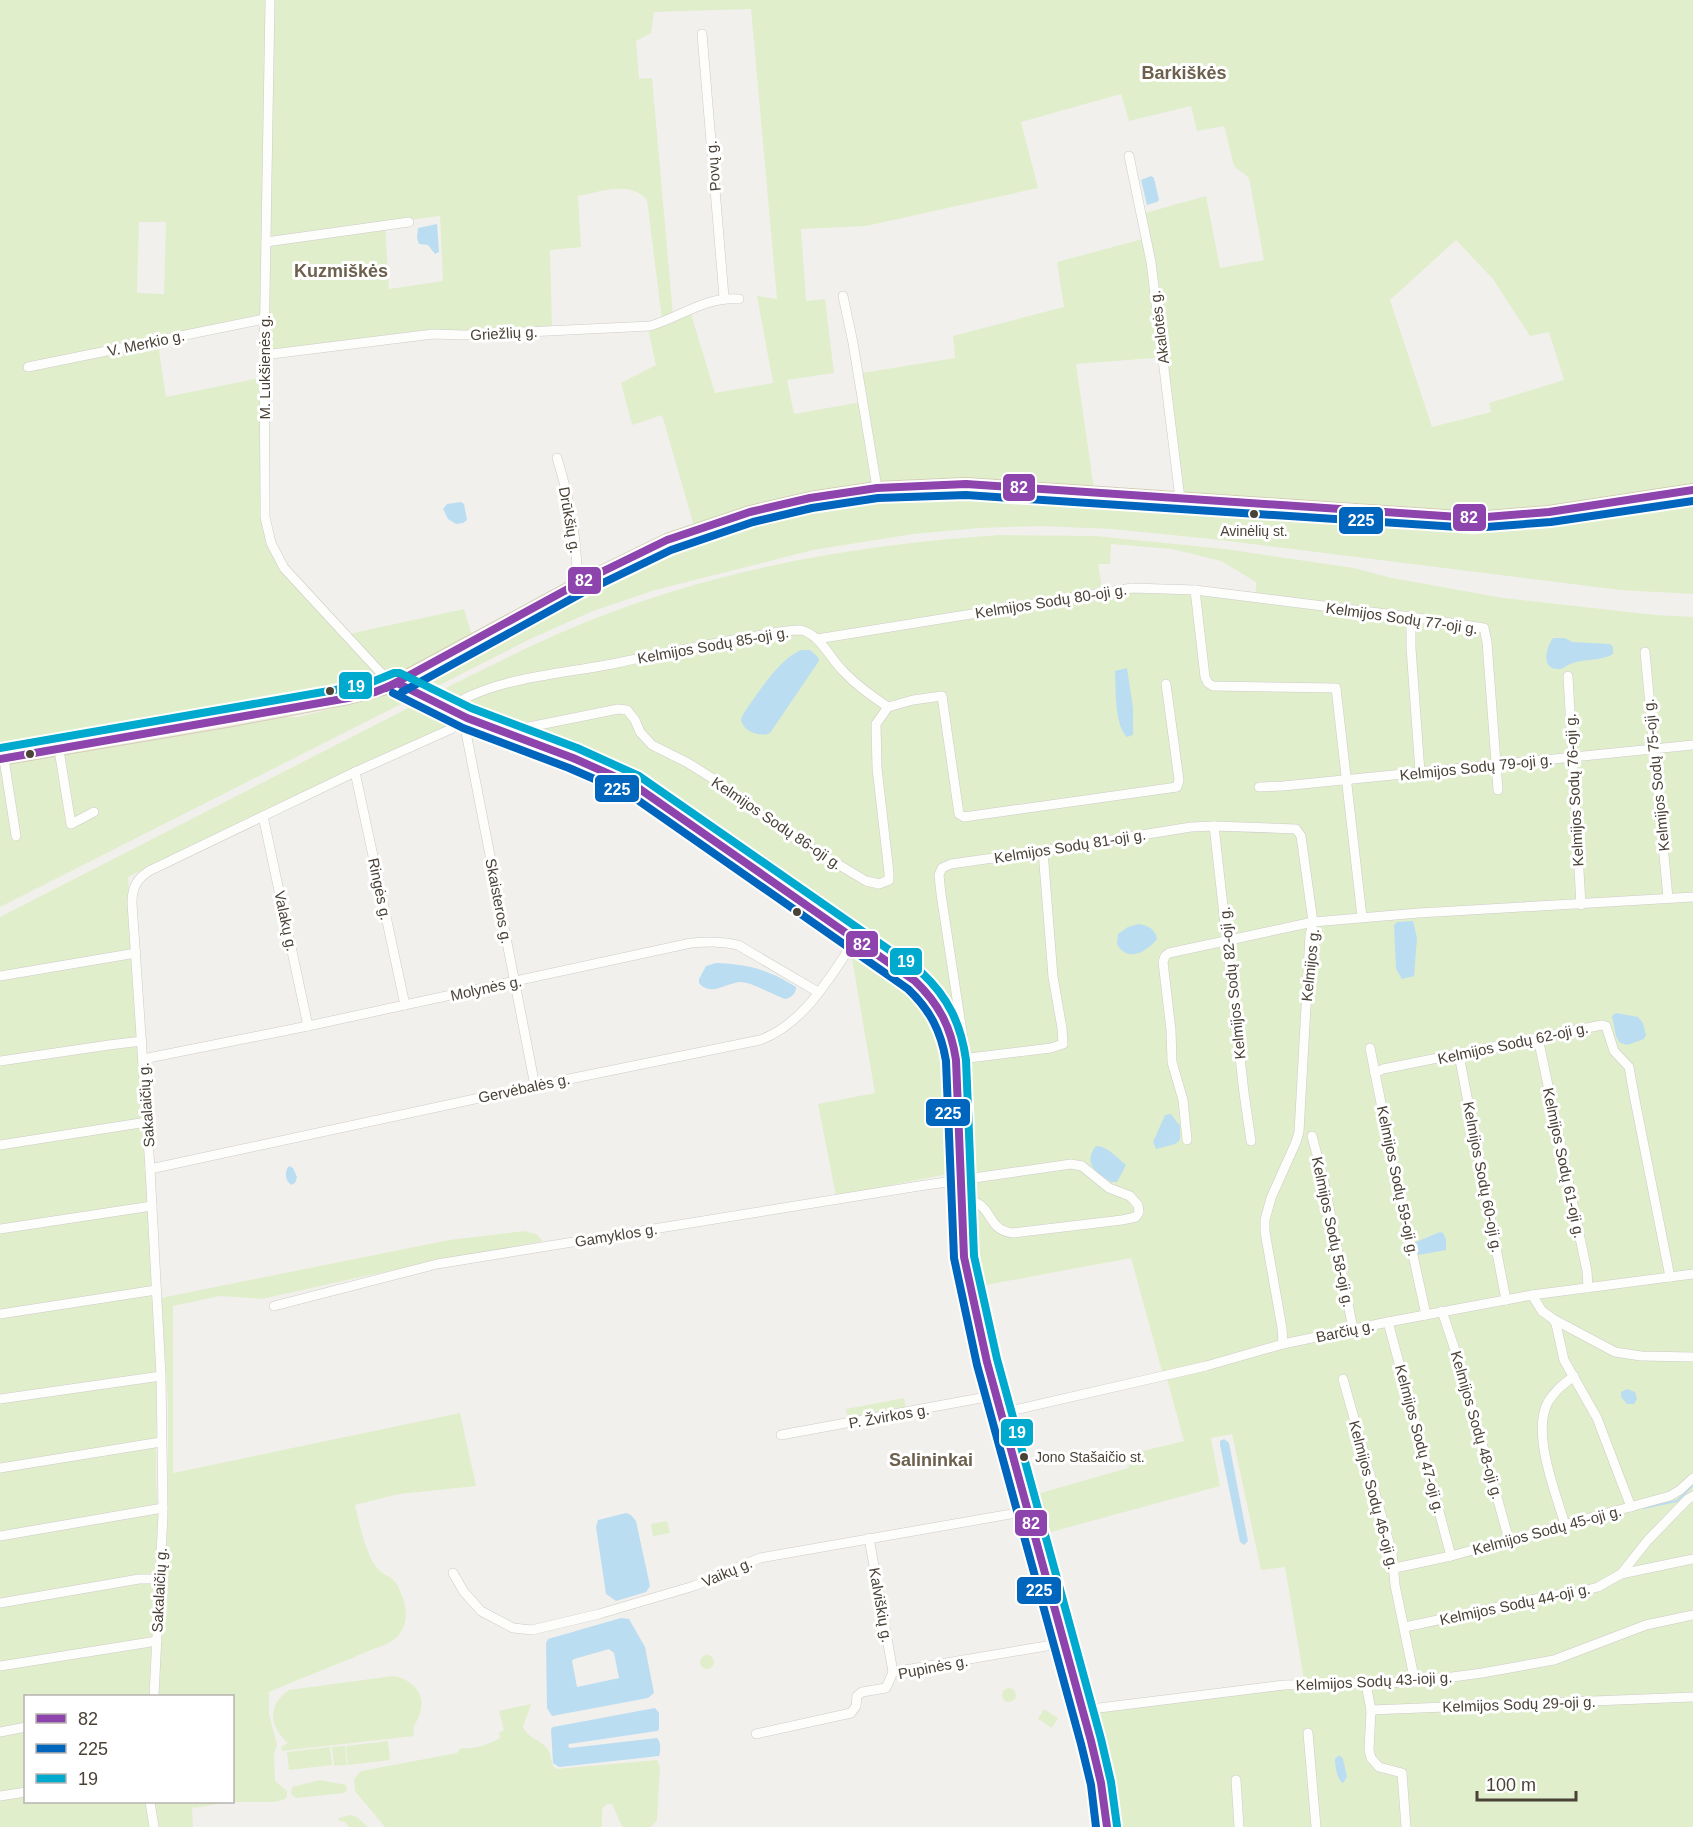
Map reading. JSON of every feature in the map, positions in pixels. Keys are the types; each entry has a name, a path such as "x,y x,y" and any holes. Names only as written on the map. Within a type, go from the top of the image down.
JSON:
{"main road":[{"path":"2,759 375,692 397,683 577,584 667,540 750,512 810,498 877,488 966,484 1474,519 1505,518 1693,490"},
{"path":"397,683 463,717 585,762 634,786 915,981 931,997 949,1025 961,1059 960,1181 964,1257 968,1282 996,1395 1083,1710 1101,1783 1107,1827"}],"street":[{"name":"M. Lukšienės g.","path":"270,0 264,319 265,517 271,543 284,568 380,672 397,683"},
{"name":"Povų g.","path":"702,34 724,297"},
{"name":"Akalotės g.","path":"1129,156 1151,262 1180,499"},
{"path":"266,242 409,222"},
{"path":"843,296 877,488"},
{"name":"Griežlių g.","path":"264,355 433,333 465,335 650,326 703,303 724,297 739,299"},
{"name":"V. Merkio g.","path":"28,367 264,319"},
{"name":"Drūkšių g.","path":"556,458 570,505 576,538 577,584"},
{"name":"Kelmijos Sodų 80-oji g.","path":"817,639 1132,588 1195,590"},
{"path":"1195,590 1205,676 1208,683 1213,686 1336,688 1362,917"},
{"name":"Kelmijos Sodų 77-oji g.","path":"1195,590 1411,617 1484,629 1498,790"},
{"path":"1411,617 1420,772"},
{"name":"Kelmijos Sodų 85-oji g.","path":"447,709 462,698 486,689 549,673 583,670 682,649 797,630 808,632 817,639"},
{"path":"817,639 841,670 888,707 942,696 959,814 964,818 1177,787 1179,780 1166,684"},
{"name":"Kelmijos Sodų 75-oji g.","path":"1645,652 1668,898"},
{"name":"Kelmijos Sodų 76-oji g.","path":"1568,676 1581,905"},
{"name":"Kelmijos Sodų 86-oji g.","path":"518,739 522,731 529,727 618,709 627,710 635,720 640,732 652,745 688,763 796,839 854,875 879,884 889,880 889,873 877,768 876,724 888,707"},
{"name":"Sakalaičių g.","path":"154,1695 162,1508 161,1376 132,895 134,886 142,876 355,772 451,729 463,717"},
{"name":"Skaisteros g.","path":"463,717 535,1086"},
{"name":"Kelmijos Sodų 79-oji g.","path":"1259,787 1693,745"},
{"path":"59,750 71,824 94,812"},
{"path":"2,759 16,836"},
{"name":"Ringės g.","path":"355,772 405,1005"},
{"name":"Valakų g.","path":"263,816 308,1026"},
{"name":"Kelmijos Sodų 81-oji g.","path":"961,1059 941,894 940,871 951,864 1182,829 1214,826 1291,828 1299,832 1313,922"},
{"name":"Kelmijos Sodų 82-oji g.","path":"1214,826 1251,1141"},
{"path":"961,1059 1051,1048 1063,1044 1053,977 1043,851"},
{"name":"Kelmijos g.","path":"1283,1344 1264,1225 1271,1198 1299,1132 1310,935 1313,922 1693,897"},
{"path":"1187,1140 1182,1100 1172,1062 1171,1030 1163,962 1165,956 1168,953 1313,922"},
{"name":"Gervėbalės g.","path":"150,1170 535,1086 760,1040 790,1024 818,992 855,940"},
{"name":"Molynės g.","path":"143,1059 691,944 724,942 738,945 818,992"},
{"path":"0,976 136,953"},
{"name":"Kelmijos Sodų 62-oji g.","path":"1376,1073 1383,1069 1602,1025 1608,1029 1614,1052 1629,1067 1632,1076 1670,1277"},
{"name":"Kelmijos Sodų 61-oji g.","path":"1538,1038 1587,1270 1588,1288"},
{"path":"0,1061 142,1041"},
{"name":"Kelmijos Sodų 59-oji g.","path":"1370,1048 1426,1315"},
{"name":"Kelmijos Sodų 60-oji g.","path":"1459,1055 1506,1300"},
{"path":"0,1146 147,1122"},
{"name":"Kelmijos Sodų 58-oji g.","path":"1312,1136 1323,1177 1353,1329"},
{"name":"Gamyklos g.","path":"274,1306 437,1264 1041,1168 1079,1164 1109,1188 1130,1196 1138,1204 1139,1212 1136,1216 1122,1220 1013,1233 998,1228 980,1203 972,1200 961,1201"},
{"path":"0,1229 152,1206"},
{"name":"Barčių g.","path":"1001,1413 1206,1366 1283,1344 1442,1311 1532,1295 1693,1274"},
{"path":"0,1314 156,1290"},
{"path":"1532,1295 1542,1311 1553,1319 1615,1352 1641,1356 1693,1357"},
{"name":"Kelmijos Sodų 48-oji g.","path":"1442,1311 1461,1368 1509,1540"},
{"path":"1553,1319 1564,1360 1597,1418 1631,1507"},
{"name":"Kelmijos Sodų 47-oji g.","path":"1388,1322 1451,1557"},
{"path":"0,1399 161,1376"},
{"path":"1565,1524 1544,1451 1544,1418 1547,1404 1553,1395 1574,1376"},
{"name":"Kelmijos Sodų 46-oji g.","path":"1343,1379 1392,1553 1395,1585 1415,1682"},
{"name":"P. Žvirkos g.","path":"781,1436 996,1395"},
{"path":"0,1468 161,1442"},
{"name":"Kelmijos Sodų 45-oji g.","path":"1395,1568 1451,1557 1670,1496 1693,1478"},
{"path":"1621,1574 1648,1540 1693,1496"},
{"path":"0,1536 162,1508"},
{"name":"Vaikų g.","path":"453,1573 464,1592 481,1611 513,1628 532,1630 599,1614 694,1586 760,1558 1028,1511"},
{"name":"Kalviškių g.","path":"869,1538 893,1672"},
{"name":"Kelmijos Sodų 44-oji g.","path":"1405,1627 1554,1595 1576,1593 1598,1587 1621,1574 1693,1559"},
{"path":"0,1603 139,1579 159,1579"},
{"name":"Kelmijos Sodų 43-ioji g.","path":"1083,1710 1284,1685 1415,1682 1482,1673 1554,1660 1646,1625 1693,1615"},
{"path":"0,1666 157,1641"},
{"name":"Pupinės g.","path":"756,1734 851,1713 856,1706 856,1695 886,1688 893,1672 1064,1643"},
{"path":"1366,1684 1371,1710 1370,1754 1379,1767 1402,1773 1406,1827"},
{"name":"Kelmijos Sodų 29-oji g.","path":"1371,1710 1693,1697"},
{"path":"0,1732 24,1727"},
{"path":"1308,1732 1317,1827"},
{"path":"1236,1780 1239,1827"},
{"path":"0,1796 24,1792"},
{"path":"150,1803 154,1827"}],"green space":[{"path":"0,0 267,0 261,315 157,337 166,397 260,378 261,505 286,576 381,680 380,683 302,702 0,754","holes":["139,222 166,222 164,294 137,293"]},
{"path":"273,0 1693,0 1693,485 1526,510 1479,513 1182,495 1167,357 1076,364 1094,489 923,482 694,526 662,415 632,425 621,383 656,365 648,329 691,314 715,393 773,383 757,296 777,299 751,9 654,12 651,33 636,41 639,79 652,78 673,315 662,320 647,200 632,190 614,189 578,196 581,247 550,250 552,326 268,350","holes":["1121,94 1129,121 1191,106 1197,131 1224,126 1234,166 1249,178 1264,260 1220,268 1206,196 1145,213 1150,237 1057,262 1064,307 953,336 955,358 862,373 867,401 794,414 787,380 834,373 825,299 806,301 801,229 866,226 1038,188 1021,122","440,216 443,281 389,289 385,223","1456,240 1493,279 1530,336 1549,332 1564,380 1489,403 1491,412 1432,427 1390,300"]},
{"path":"970,488 1218,505 1400,523 1500,522 1693,495 1693,594 1620,590 1212,539 1112,529 1040,526 979,528 913,534 813,550 655,590 593,611 530,639 428,691 419,685 420,675 451,657 498,636 521,619 645,555 680,541 764,512 855,495"},
{"path":"1000,535 1095,536 1225,549 1354,568 1392,578 1503,598 1693,617 1693,1827 1113,1827 1111,1804 1090,1714 1305,1686 1285,1567 1261,1570 1232,1434 1211,1438 1220,1486 1040,1535 1030,1496 1128,1468 1134,1453 1184,1441 1167,1379 1170,1377 1162,1371 1131,1258 975,1287 953,1031 902,966 618,767 479,719 434,694 567,630 635,603 686,587 790,562 948,539","holes":["1111,544 1172,549 1221,561 1256,582 1256,592 1138,585 1102,587 1098,564 1110,564"]},
{"path":"464,609 472,636 398,675 384,671 349,634"},
{"path":"407,693 415,697 0,907 0,763 277,717 298,717 391,694"},
{"path":"422,701 450,717 452,722 448,726 128,877 157,1373 158,1516 149,1695 24,1695 24,1803 146,1803 150,1827 0,1827 0,917"},
{"path":"849,941 919,992 935,1010 944,1028 951,1062 953,1173 836,1196 818,1104 875,1093"},
{"path":"524,1231 536,1234 543,1241 262,1299 220,1296 173,1306 173,1473 460,1413 476,1486 399,1494 355,1505 370,1556 378,1569 396,1583 405,1604 406,1618 401,1632 387,1644 269,1692 269,1714 277,1745 274,1754 275,1781 287,1791 285,1799 275,1802 234,1802 234,1695 158,1695 168,1510 168,1402 161,1298 449,1240"},
{"path":"904,1398 906,1408 848,1419 846,1409"},
{"path":"667,1521 670,1533 653,1536 651,1524"},
{"path":"704,1655 710,1655 714,1662 710,1669 704,1669 700,1665 700,1659"},
{"path":"393,1676 411,1683 419,1693 422,1706 414,1726 414,1736 282,1751 281,1747 288,1743 277,1730 273,1716 277,1702 289,1690"},
{"path":"1006,1688 1012,1688 1016,1695 1012,1702 1006,1702 1002,1698 1002,1692"},
{"path":"531,1704 523,1727 528,1734 548,1749 552,1764 556,1769 657,1760 660,1767 657,1820 651,1827 623,1827 612,1804 607,1804 602,1809 602,1827 385,1827 355,1791 354,1779 361,1771 457,1753 461,1748 476,1747 496,1740 500,1738 499,1733 504,1730 499,1711"},
{"path":"1044,1709 1058,1718 1052,1728 1038,1719"},
{"path":"388,1741 390,1760 348,1765 346,1746"},
{"path":"345,1746 347,1765 334,1766 332,1747"},
{"path":"330,1747 332,1765 289,1770 287,1752"},
{"path":"320,1780 346,1785 347,1790 344,1793 296,1798 291,1794 292,1787"},
{"path":"155,1803 224,1803 192,1807 193,1827 159,1827"},
{"path":"351,1815 357,1817 368,1827 349,1827 345,1822 339,1821 338,1818"}],"water":[{"path":"1151,176 1154,178 1159,200 1147,205 1141,180"},
{"path":"437,224 439,252 435,254 428,245 419,244 417,238 418,228"},
{"path":"461,502 464,504 467,520 456,524 448,519 443,509 447,504"},
{"path":"1553,638 1565,638 1572,642 1610,644 1613,647 1613,654 1603,658 1575,662 1561,669 1552,668 1548,665 1546,656"},
{"path":"801,650 810,650 819,661 770,733 751,732 742,723 743,714 777,668"},
{"path":"1127,668 1133,708 1133,735 1127,737 1118,715 1115,671"},
{"path":"1413,921 1417,938 1414,976 1402,979 1396,969 1394,925 1397,922"},
{"path":"1139,924 1151,928 1157,939 1137,954 1126,953 1117,944 1118,934 1128,927"},
{"path":"716,963 746,966 764,971 796,987 795,992 791,997 785,999 756,986 740,982 708,989 699,983 699,979 706,966"},
{"path":"1616,1013 1638,1017 1643,1023 1646,1035 1644,1039 1627,1045 1619,1042 1612,1016"},
{"path":"1171,1114 1180,1126 1180,1140 1175,1144 1156,1149 1153,1142 1165,1115"},
{"path":"1096,1146 1108,1150 1126,1165 1117,1182 1111,1182 1093,1167 1090,1158"},
{"path":"289,1166 293,1168 297,1177 295,1183 291,1185 286,1176"},
{"path":"1440,1232 1446,1239 1446,1250 1418,1255 1414,1245 1416,1242"},
{"path":"1627,1389 1635,1392 1637,1399 1634,1404 1627,1404 1621,1397 1621,1392"},
{"path":"1224,1439 1229,1443 1248,1541 1244,1545 1240,1542 1220,1445 1220,1441"},
{"path":"626,1513 636,1521 650,1586 646,1592 616,1601 606,1594 596,1527 598,1520"},
{"path":"621,1618 629,1619 645,1647 654,1693 648,1698 552,1716 547,1708 546,1643 548,1639","holes":["609,1649 614,1653 619,1678 577,1687 572,1661 574,1659"]},
{"path":"655,1708 659,1713 657,1731 569,1744 568,1746 570,1748 657,1738 660,1747 659,1756 559,1767 553,1763 551,1729 553,1727"},
{"path":"1338,1756 1343,1759 1347,1777 1343,1783 1336,1769 1335,1759"}],"waterway":[{"path":"1643,1508 1677,1501 1693,1485"},
{"path":"1473,1555 1612,1517"}],"transit line":[{"name":"82","path":"386,688 577,584 667,540 750,512 810,498 877,488 966,484 1474,518 1549,512 1693,490"},
{"name":"225","path":"402,692 582,593 671,550 753,522 812,508 878,498 966,495 1473,528 1551,522 1693,501"},
{"name":"19","path":"0,748 346,688 400,673 471,708 577,748 639,776 921,972 946,1001 957,1023 964,1047 974,1256 997,1359 1101,1739 1111,1782 1117,1826"},
{"name":"82","path":"0,759 348,698 375,692 397,683 467,718 573,758 634,785 915,981 931,998 943,1017 954,1048 964,1257 987,1362 1091,1741 1101,1783 1107,1827"},
{"name":"225","path":"393,693 463,728 569,768 629,794 908,989 928,1013 938,1031 946,1061 954,1258 977,1365 1081,1744 1091,1785 1096,1827"}],"place":[{"name":"Avinėlių st.","path":"1254,514"},
{"name":"Jono Stašaičio st.","path":"1024,1457"}],"district":[{"name":"Barkiškės","path":"1184,73"},
{"name":"Kuzmiškės","path":"341,271"},
{"name":"Salininkai","path":"931,1460"}]}
